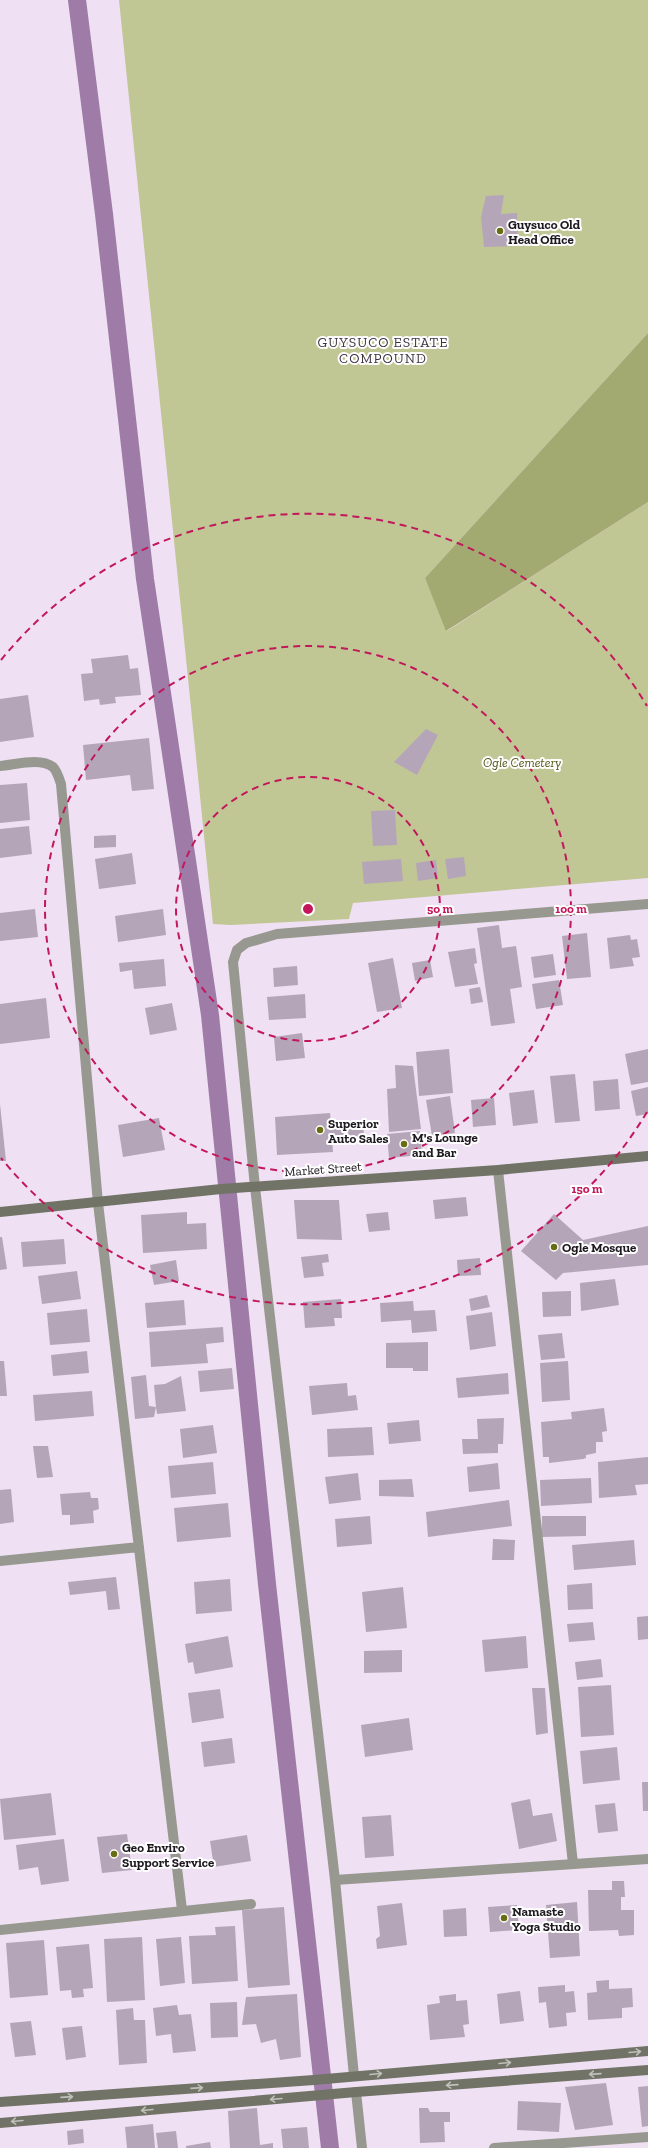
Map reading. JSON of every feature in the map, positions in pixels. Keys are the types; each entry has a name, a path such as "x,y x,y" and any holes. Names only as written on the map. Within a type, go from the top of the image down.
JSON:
{"main road":[{"name":"Market Street","path":"0,1212 221,1189 498,1170 648,1156"},
{"path":"0,2102 314,2080 648,2051"},
{"path":"0,2123 356,2092 648,2070"}],"street":[{"path":"0,766 35,763 45,764 53,767 61,784 98,1203 182,1910"},
{"path":"354,2076 335,1880 255,1187 233,977 233,962 237,950 246,943 277,934 648,904"},
{"path":"498,1170 573,1864"},
{"path":"0,1561 139,1547"},
{"path":"335,1880 648,1859"},
{"path":"0,1930 251,1904"},
{"path":"356,2092 362,2148"},
{"path":"494,2148 648,2137"}],"green space":[{"name":"Ogle Cemetery","path":"119,0 648,0 648,333 425,578 447,631 648,502 648,878 353,903 349,919 231,925 213,924"},
{"path":"648,333 648,502 446,631 425,578"}],"building":[{"name":"Guysuco Old Head Office","path":"504,195 501,214 517,213 518,246 484,247 481,217 486,196"},
{"path":"128,655 130,669 138,668 141,695 115,697 116,703 100,705 99,699 84,701 81,674 93,673 91,659"},
{"path":"28,695 34,737 0,742 0,699"},
{"path":"426,729 438,735 417,775 394,762"},
{"path":"149,738 154,789 132,791 130,775 86,780 83,745"},
{"path":"27,783 30,820 0,823 0,785"},
{"path":"395,810 397,845 373,846 371,811"},
{"path":"29,826 32,854 0,858 0,829"},
{"path":"116,835 116,847 94,848 94,836"},
{"path":"132,853 136,884 99,889 95,859"},
{"path":"464,857 466,876 448,879 445,859"},
{"path":"401,859 403,881 364,884 362,862"},
{"path":"436,860 438,878 418,881 416,863"},
{"path":"35,909 38,937 0,941 0,913"},
{"path":"163,909 166,935 118,942 115,916"},
{"path":"499,925 502,948 516,946 522,987 510,989 515,1023 491,1026 477,928"},
{"path":"587,933 591,977 567,979 562,936"},
{"path":"630,935 631,940 637,939 640,957 632,958 634,966 610,969 607,938"},
{"path":"475,948 477,963 474,964 478,984 455,987 448,952"},
{"path":"553,954 556,975 534,978 531,957"},
{"path":"393,958 402,1008 377,1012 368,963"},
{"path":"164,959 166,986 134,989 132,970 120,972 119,963"},
{"path":"430,960 433,977 415,981 412,963"},
{"path":"297,966 298,985 274,987 273,968"},
{"path":"559,980 563,1005 536,1009 532,984"},
{"path":"480,987 483,1002 471,1004 469,989"},
{"path":"305,994 306,1018 269,1020 267,997"},
{"path":"46,998 50,1038 0,1044 0,1004"},
{"path":"172,1003 177,1030 150,1035 145,1008"},
{"path":"302,1033 305,1058 276,1061 274,1037"},
{"path":"449,1049 453,1093 419,1096 416,1052"},
{"path":"648,1049 648,1082 631,1085 625,1054"},
{"path":"395,1065 413,1066 421,1129 389,1132 387,1089 396,1088"},
{"path":"575,1074 580,1121 555,1123 550,1076"},
{"path":"618,1079 620,1109 595,1111 593,1081"},
{"path":"648,1087 648,1114 636,1116 631,1091"},
{"path":"534,1090 538,1123 513,1126 509,1093"},
{"path":"450,1096 455,1133 432,1136 426,1100"},
{"path":"494,1098 496,1125 473,1127 471,1100"},
{"path":"0,1104 6,1161 0,1161"},
{"name":"Superior Auto Sales","path":"330,1113 331,1123 363,1122 364,1136 332,1138 333,1152 277,1155 275,1117"},
{"path":"159,1118 165,1150 123,1157 118,1125"},
{"name":"M's Lounge and Bar","path":"420,1131 422,1155 389,1158 387,1134"},
{"path":"466,1197 468,1216 435,1219 433,1200"},
{"path":"294,1200 339,1200 342,1240 297,1239"},
{"path":"187,1212 187,1224 206,1223 207,1249 143,1253 141,1215"},
{"path":"388,1212 390,1230 369,1232 366,1214"},
{"path":"554,1214 583,1240 648,1226 648,1265 563,1273 556,1280 521,1251"},
{"path":"0,1237 2,1237 7,1269 0,1270"},
{"path":"64,1239 66,1264 23,1267 21,1242"},
{"path":"328,1254 329,1262 322,1263 324,1276 304,1278 301,1257"},
{"path":"480,1258 481,1275 458,1276 457,1260"},
{"path":"176,1260 179,1281 154,1285 150,1265"},
{"path":"77,1271 81,1299 42,1304 38,1276"},
{"path":"615,1279 619,1305 581,1311 580,1283"},
{"path":"571,1291 571,1316 543,1317 542,1292"},
{"path":"487,1295 490,1307 471,1311 469,1299"},
{"path":"341,1299 342,1318 334,1318 335,1326 305,1328 303,1302"},
{"path":"184,1300 186,1325 147,1328 145,1303"},
{"path":"413,1301 414,1311 435,1310 437,1331 412,1333 411,1320 381,1322 380,1303"},
{"path":"87,1309 90,1342 50,1345 47,1313"},
{"path":"492,1312 496,1346 470,1350 466,1316"},
{"path":"223,1327 224,1342 206,1344 208,1363 151,1367 149,1332"},
{"path":"562,1333 565,1358 541,1360 538,1335"},
{"path":"428,1342 428,1371 413,1371 413,1368 386,1368 386,1343"},
{"path":"87,1351 89,1373 53,1376 51,1355"},
{"path":"0,1361 4,1361 7,1396 0,1396"},
{"path":"568,1361 570,1400 542,1402 540,1363"},
{"path":"232,1368 234,1389 200,1392 198,1371"},
{"path":"508,1373 509,1394 458,1398 456,1378"},
{"path":"146,1375 149,1406 156,1407 154,1417 135,1419 131,1377"},
{"path":"181,1376 186,1411 157,1414 154,1385 165,1384"},
{"path":"347,1383 348,1396 356,1395 358,1410 312,1415 309,1386"},
{"path":"92,1391 94,1416 35,1421 33,1395"},
{"path":"604,1408 607,1431 602,1432 603,1442 596,1442 596,1453 586,1455 586,1458 583,1459 549,1463 549,1457 543,1457 541,1422 572,1419 571,1412"},
{"path":"504,1418 503,1444 498,1444 498,1453 463,1454 462,1439 478,1439 477,1419"},
{"path":"419,1420 421,1441 389,1444 387,1423"},
{"path":"213,1425 217,1453 183,1458 180,1429"},
{"path":"372,1427 374,1455 328,1457 327,1429"},
{"path":"33,1446 48,1446 53,1477 37,1478"},
{"path":"648,1457 648,1484 635,1485 637,1495 599,1498 598,1462"},
{"path":"213,1462 216,1494 171,1498 168,1466"},
{"path":"498,1463 500,1489 469,1492 467,1467"},
{"path":"358,1473 361,1500 329,1504 325,1477"},
{"path":"591,1478 592,1503 541,1506 540,1480"},
{"path":"412,1479 414,1497 379,1496 379,1480"},
{"path":"11,1489 14,1522 0,1524 0,1490"},
{"path":"90,1492 91,1498 98,1498 99,1509 93,1511 94,1523 70,1525 70,1515 62,1515 60,1494"},
{"path":"509,1500 512,1526 428,1537 426,1512"},
{"path":"228,1503 231,1537 177,1542 174,1508"},
{"path":"370,1516 372,1544 337,1547 335,1519"},
{"path":"542,1516 586,1516 586,1536 542,1537"},
{"path":"493,1539 515,1540 514,1560 492,1560"},
{"path":"634,1540 636,1565 574,1570 572,1545"},
{"path":"116,1577 120,1609 108,1610 106,1591 70,1595 68,1582"},
{"path":"230,1579 232,1611 196,1614 194,1582"},
{"path":"592,1583 593,1609 568,1610 567,1585"},
{"path":"403,1587 407,1628 366,1632 362,1592"},
{"path":"648,1616 648,1639 638,1640 637,1617"},
{"path":"593,1622 595,1640 569,1642 567,1624"},
{"path":"228,1636 233,1667 195,1674 193,1662 188,1663 185,1644"},
{"path":"526,1636 528,1668 485,1672 482,1640"},
{"path":"402,1650 402,1672 364,1673 364,1651"},
{"path":"601,1659 603,1677 577,1680 575,1662"},
{"path":"611,1685 614,1735 581,1737 578,1687"},
{"path":"532,1688 545,1688 548,1733 536,1735"},
{"path":"220,1689 224,1718 192,1723 188,1693"},
{"path":"409,1718 413,1750 365,1757 361,1725"},
{"path":"232,1738 235,1763 204,1767 201,1742"},
{"path":"617,1747 620,1780 583,1784 580,1751"},
{"path":"642,1782 648,1782 648,1811 643,1811"},
{"path":"51,1793 56,1835 4,1840 0,1799"},
{"path":"530,1799 533,1816 552,1813 557,1841 519,1849 511,1803"},
{"path":"615,1803 618,1831 598,1833 595,1805"},
{"path":"391,1815 394,1856 365,1858 362,1817"},
{"name":"Geo Enviro Support Service","path":"127,1834 132,1870 102,1873 97,1837"},
{"path":"247,1835 251,1861 214,1867 210,1841"},
{"path":"64,1839 69,1881 41,1885 38,1867 19,1870 16,1845"},
{"path":"612,1881 624,1881 625,1897 621,1897 621,1910 634,1910 634,1935 619,1936 618,1930 589,1931 588,1890 612,1890"},
{"path":"577,1902 580,1956 550,1958 546,1905"},
{"path":"402,1903 407,1945 377,1949 376,1939 380,1936 377,1906"},
{"name":"Namaste Yoga Studio","path":"517,1905 519,1930 490,1932 488,1907"},
{"path":"284,1907 290,1985 248,1988 242,1910"},
{"path":"466,1908 467,1936 444,1937 443,1910"},
{"path":"235,1926 238,1981 192,1984 189,1936 216,1935 215,1927"},
{"path":"142,1937 145,2000 107,2002 104,1939"},
{"path":"181,1937 185,1983 160,1986 156,1939"},
{"path":"44,1940 48,1995 10,1998 6,1943"},
{"path":"89,1944 93,1988 83,1989 84,1997 72,1998 71,1990 60,1991 56,1947"},
{"path":"609,1980 609,1989 632,1988 633,2007 622,2008 622,2018 588,2020 587,1993 597,1992 596,1981"},
{"path":"565,1985 565,1992 574,1991 576,2012 566,2013 567,2026 549,2028 546,2002 539,2003 538,1987"},
{"path":"520,1991 524,2021 500,2024 497,1994"},
{"path":"297,1994 301,2057 280,2060 276,2039 261,2043 256,2024 242,2025 246,1997"},
{"path":"456,1994 456,2001 467,2000 469,2024 463,2025 465,2037 430,2040 427,2005 440,2003 439,1996"},
{"path":"237,2002 238,2037 211,2038 210,2003"},
{"path":"177,2005 179,2015 191,2014 196,2051 173,2053 171,2034 156,2036 153,2008"},
{"path":"133,2008 134,2020 145,2020 147,2063 119,2065 116,2010"},
{"path":"31,2021 36,2055 15,2057 10,2023"},
{"path":"82,2026 86,2057 66,2060 62,2028"},
{"path":"606,2083 613,2125 575,2130 565,2087"},
{"path":"648,2086 648,2126 642,2127 638,2087"},
{"path":"518,2101 561,2103 559,2132 517,2130"},
{"path":"257,2108 260,2145 273,2143 273,2148 230,2148 228,2111"},
{"path":"419,2108 428,2108 430,2112 450,2112 450,2122 444,2122 445,2142 420,2143"},
{"path":"153,2124 155,2148 127,2148 125,2127"},
{"path":"307,2127 309,2148 283,2148 281,2129"},
{"path":"83,2129 84,2143 68,2145 67,2131"},
{"path":"176,2131 178,2148 158,2148 156,2133"},
{"path":"210,2142 211,2148 186,2148 186,2146"}],"waterway":[{"path":"77,0 104,214 145,579 210,1015 267,1584 330,2148"}],"place":[{"name":"Guysuco Old Head Office","path":"500,231"},
{"name":"Superior Auto Sales","path":"320,1130"},
{"name":"M's Lounge and Bar","path":"404,1144"},
{"name":"Ogle Mosque","path":"554,1247"},
{"name":"Geo Enviro Support Service","path":"114,1854"},
{"name":"Namaste Yoga Studio","path":"504,1918"}],"district":[{"name":"GUYSUCO ESTATE COMPOUND","path":"383,350"}]}
